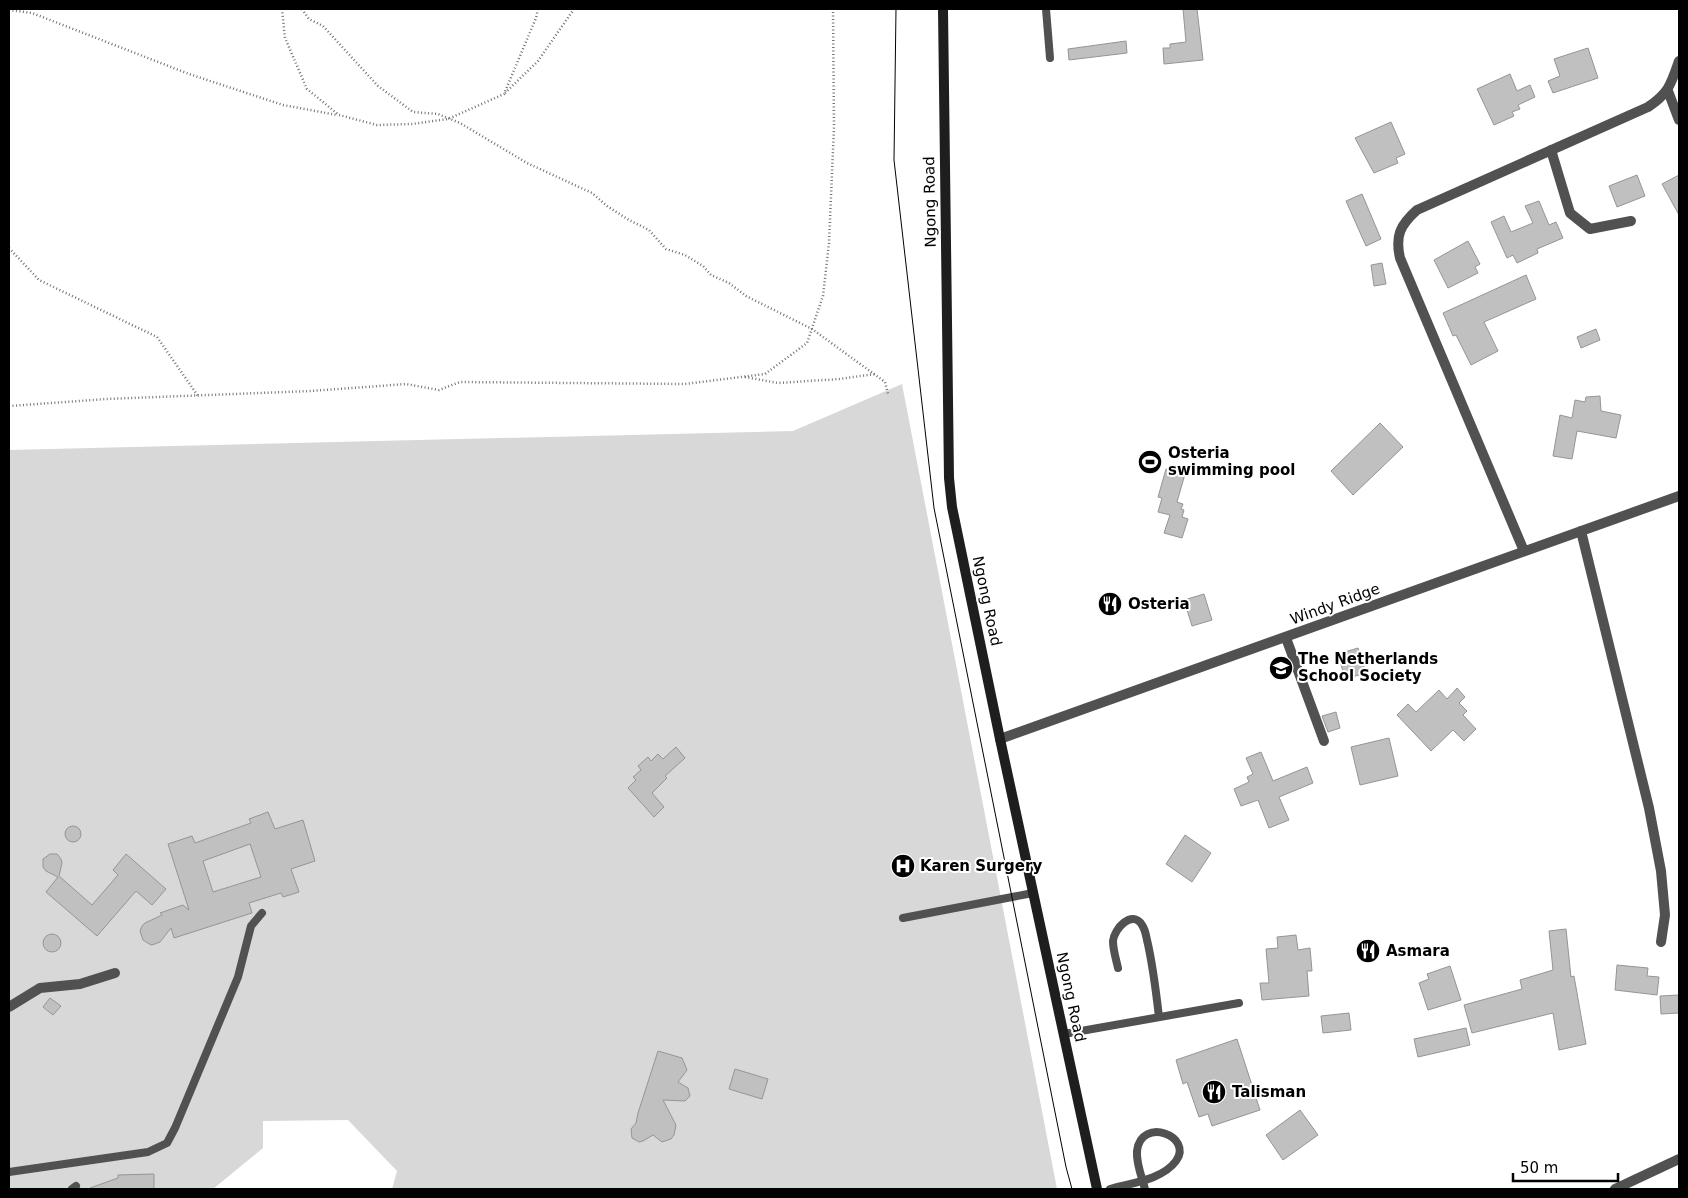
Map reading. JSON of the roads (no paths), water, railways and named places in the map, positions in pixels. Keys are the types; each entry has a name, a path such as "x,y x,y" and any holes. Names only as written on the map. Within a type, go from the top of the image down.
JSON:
{"main road":[{"name":"Ngong Road","path":"943,9 952,507 1097,1189"}],"street":[{"path":"1524,551 1400,258 1397,244 1401,228 1407,218 1417,210 1648,106 1668,91 1679,61"},
{"path":"1668,91 1679,120"},
{"path":"1551,150 1570,213 1590,228 1631,221"},
{"name":"Windy Ridge","path":"1000,739 1679,496"},
{"path":"1581,531 1652,826 1665,915 1661,942"},
{"path":"1286,638 1324,741"},
{"path":"9,1008 40,988 80,984 114,973"},
{"path":"1615,1189 1679,1159"}],"lane":[{"path":"1046,9 1050,58"},
{"path":"903,918 1033,893"},
{"path":"9,1172 148,1152 167,1143 238,977 251,926 262,913"},
{"path":"1118,968 1113,939 1121,923 1137,920 1144,929 1151,958 1159,1017"},
{"path":"1064,1034 1239,1003"},
{"path":"1110,1189 1142,1180 1156,1176 1176,1162 1179,1156 1178,1146 1173,1137 1168,1134 1155,1132 1140,1142 1137,1152 1142,1180 1145,1189"}],"tram line":[{"path":"896,9 894,160 934,508 1066,1167 1072,1189"}],"place":[{"name":"Osteria swimming pool","path":"1150,462"},
{"name":"Osteria","path":"1110,604"},
{"name":"The Netherlands School Society","path":"1281,668"},
{"name":"Karen Surgery","path":"903,866"},
{"name":"Asmara","path":"1368,951"},
{"name":"Talisman","path":"1214,1092"}]}
